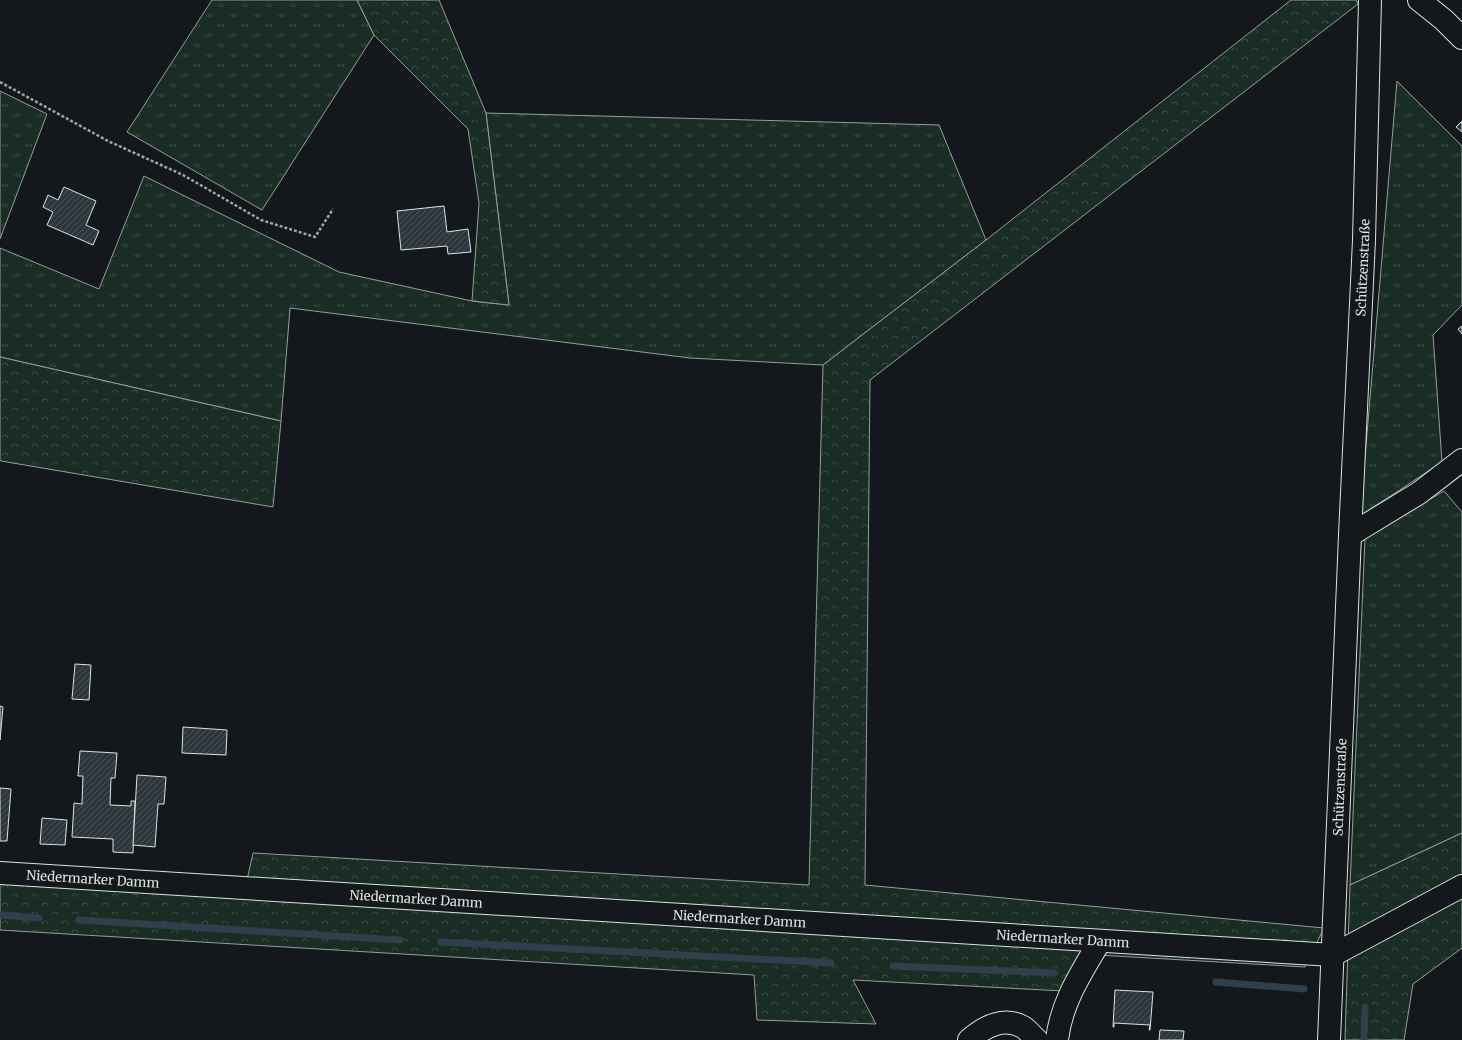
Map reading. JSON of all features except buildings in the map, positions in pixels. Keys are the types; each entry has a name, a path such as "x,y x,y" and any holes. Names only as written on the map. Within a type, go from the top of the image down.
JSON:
{"street":[{"name":"Schützenstraße","path":"1329,1040 1364,240 1370,0"},
{"path":"1419,0 1444,20 1462,38"},
{"path":"1350,535 1419,493 1462,460"},
{"name":"Niedermarker Damm","path":"0,873 1333,955"},
{"path":"1333,955 1462,886"},
{"path":"1057,1040 1062,1014 1076,981 1100,941"},
{"path":"969,1040 988,1026 1006,1022 1023,1028 1037,1040"}],"path":[{"path":"0,82 108,141 183,175 261,220 315,237 333,210"}],"green space":[{"path":"212,0 357,0 374,35 262,210 127,132"},
{"path":"357,0 439,0 486,113 509,305 472,301 479,203 468,129 374,35"},
{"path":"1291,0 1356,0 1358,4 870,380 865,885 1324,928 1305,967 1080,954 1064,991 853,980 876,1024 757,1020 754,975 0,930 0,865 247,880 253,853 809,885 823,365 986,240"},
{"path":"1397,81 1462,146 1462,305 1433,335 1442,462 1360,516"},
{"path":"0,91 47,114 0,239"},
{"path":"486,113 939,125 986,240 823,365 690,358 290,308 281,421 0,357 0,248 99,289 144,176 339,272 472,301 509,305"},
{"path":"0,357 281,421 273,507 1,461"},
{"path":"1444,491 1462,512 1462,833 1350,885 1365,538"},
{"path":"1462,833 1462,948 1413,984 1404,1040 1345,1040 1350,885"}],"waterway":[{"path":"0,915 39,918"},
{"path":"79,920 400,940"},
{"path":"441,942 831,963"},
{"path":"893,966 1054,973"},
{"path":"1216,982 1304,989"},
{"path":"1364,1040 1365,1007"}]}
